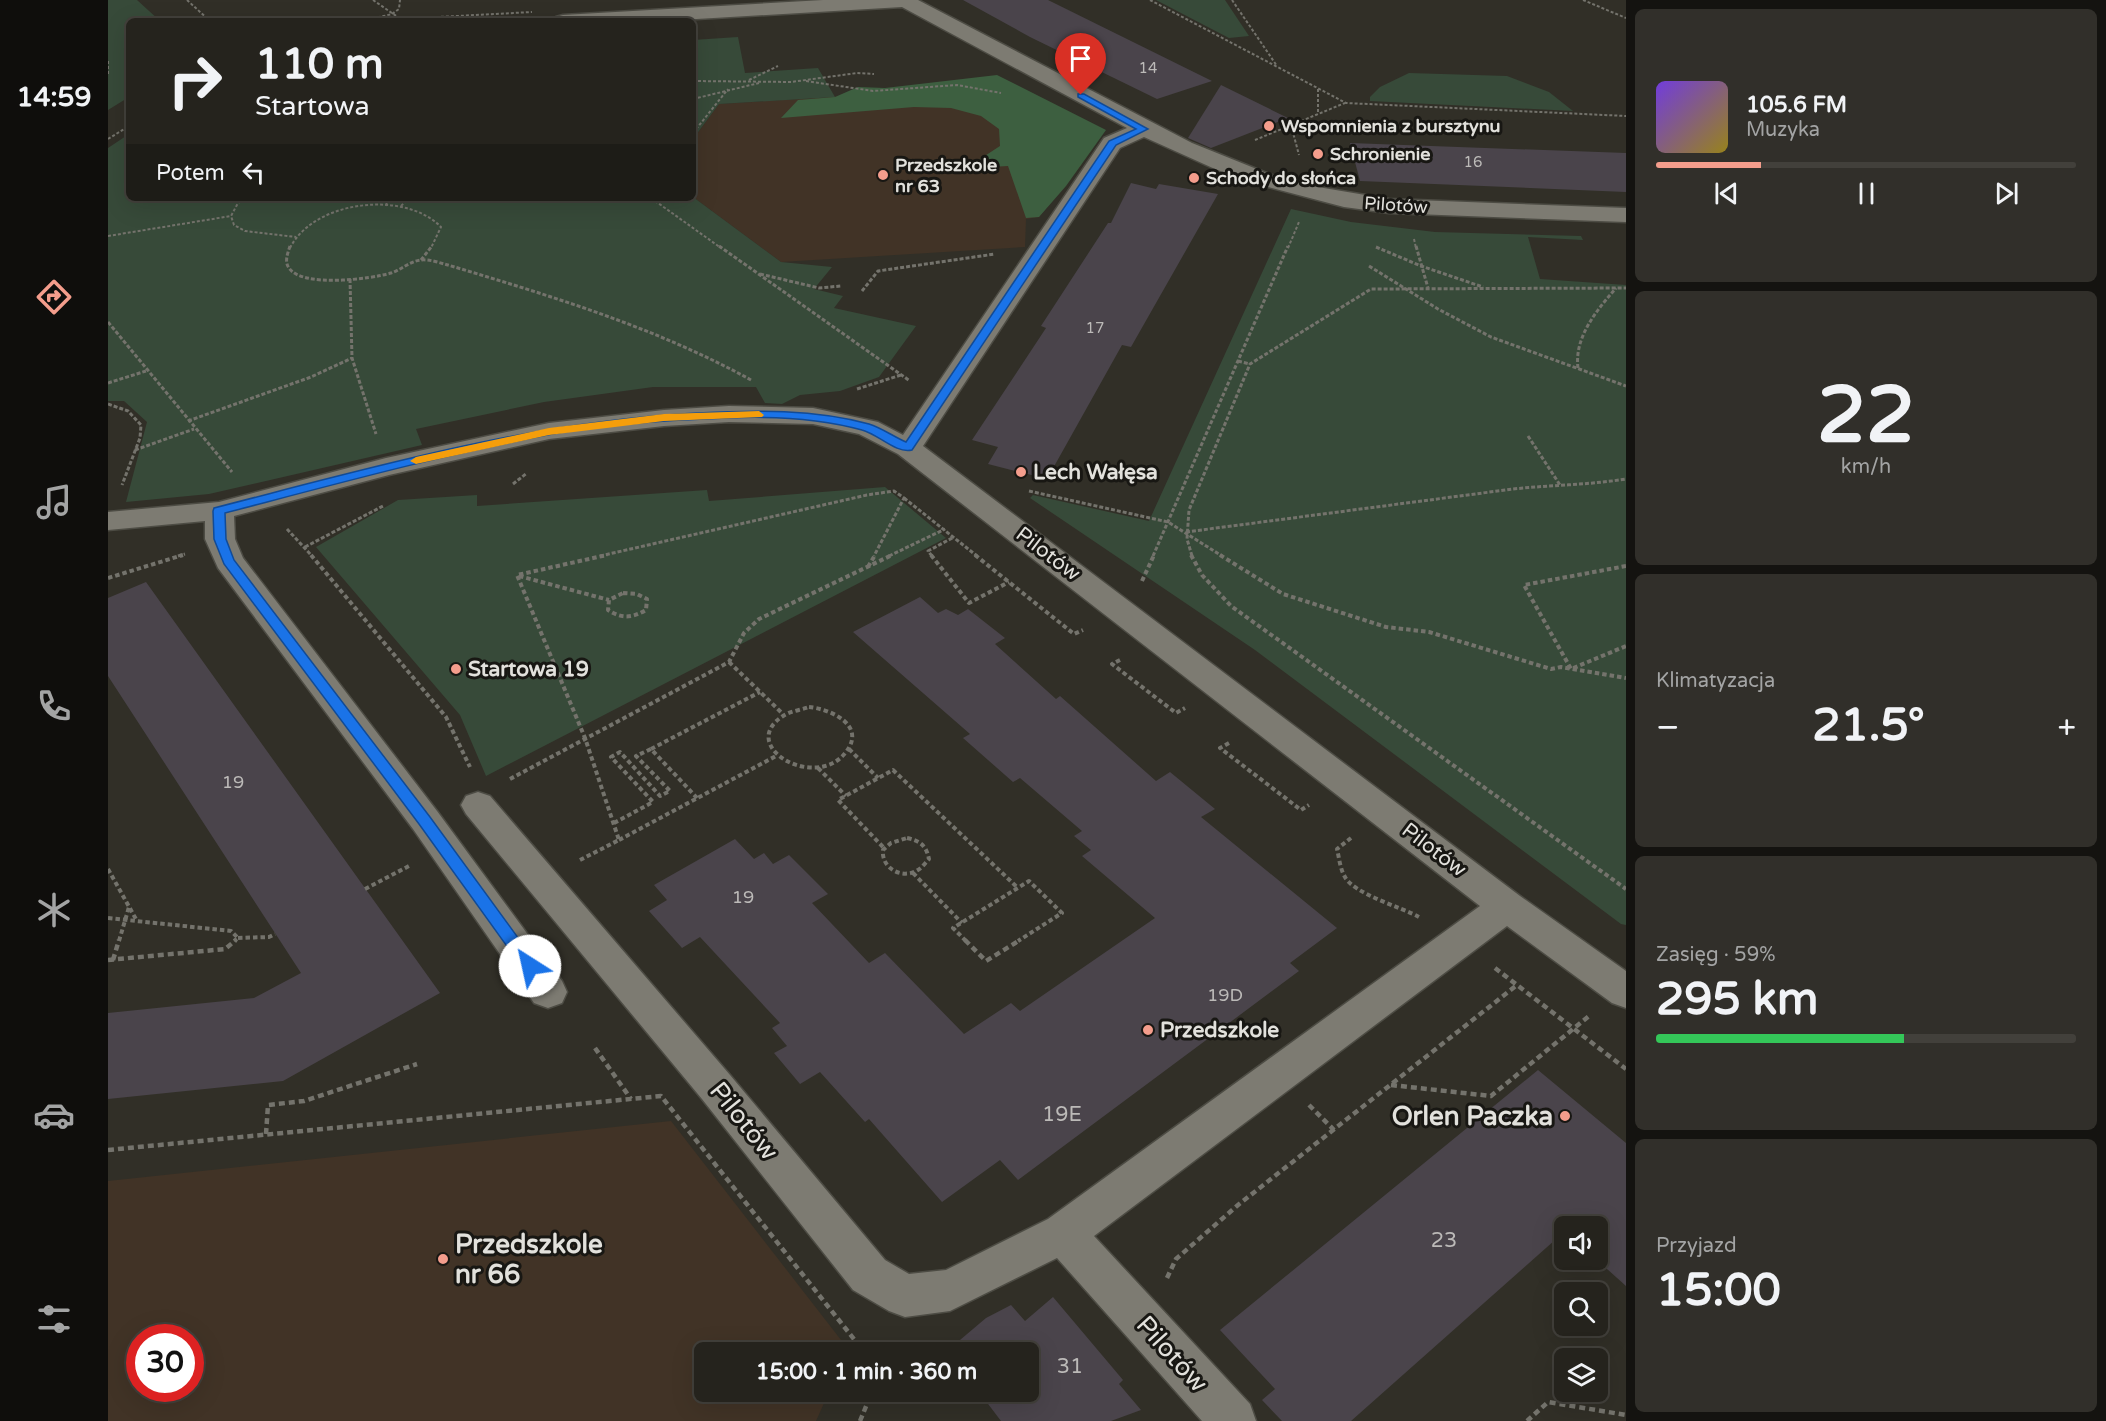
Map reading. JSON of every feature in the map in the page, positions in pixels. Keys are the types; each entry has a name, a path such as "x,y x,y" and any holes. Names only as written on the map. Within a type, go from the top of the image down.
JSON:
{"street":[{"name":"Pilotów","path":"612,18 905,0 1143,129 1237,172 1311,195 1351,202 1405,207 1626,215"},
{"path":"908,448 1112,143 1143,129"},
{"name":"Pilotów","path":"108,520 219,511 386,467 549,431 664,418 729,414 813,416 846,422 884,434 908,448 1507,906 1626,992"},
{"path":"219,511 220,539 228,561 444,848 548,993"},
{"name":"Pilotów","path":"485,787 543,880 869,1275 905,1296 950,1290 1063,1233 1507,906"},
{"name":"Pilotów","path":"1063,1233 1233,1421"}],"path":[{"path":"187,0 207,18"},
{"path":"373,0 398,18"},
{"path":"375,18 392,14 399,9 400,0"},
{"path":"1150,0 1346,103 1626,116"},
{"path":"1232,0 1279,68"},
{"path":"1583,0 1626,18"},
{"path":"108,61 108,75"},
{"path":"696,98 735,87 778,66"},
{"path":"806,81 857,71 874,74"},
{"path":"696,81 806,81 873,91 967,86 1009,94"},
{"path":"735,87 772,81"},
{"path":"696,129 729,89"},
{"path":"1318,89 1318,114"},
{"path":"1253,141 1346,103"},
{"path":"108,139 126,127"},
{"path":"1140,584 1311,195"},
{"path":"241,201 231,216 234,225 245,231 296,237"},
{"path":"386,206 387,201"},
{"path":"401,206 406,201"},
{"path":"655,201 939,402"},
{"path":"401,206 420,209 435,218 441,227 432,249 421,260 389,274 350,279 315,278 295,274 289,269 286,262 287,253 296,237 307,226 343,210 401,206"},
{"path":"1405,207 1428,288"},
{"path":"108,237 231,216"},
{"path":"1376,247 1421,266 1487,288"},
{"path":"862,291 878,272 1041,249"},
{"path":"421,260 524,288 587,310 654,335 732,369 753,381"},
{"path":"1369,266 1470,327 1511,346 1626,386"},
{"path":"757,273 819,288 841,286"},
{"path":"350,279 352,358 386,467"},
{"path":"1578,368 1575,356 1595,313 1616,288"},
{"path":"1626,288 1371,289 1250,364 1189,510 1186,532 1195,565 1207,585 1231,606 1626,889"},
{"path":"108,322 187,421 258,502 305,547 446,717 485,787 585,738 729,662 744,633 759,619 987,508"},
{"path":"187,421 310,377 352,358"},
{"path":"1238,361 1250,364"},
{"path":"108,383 146,371"},
{"path":"108,405 129,411 141,425 135,450 108,520"},
{"path":"135,450 194,429"},
{"path":"1528,436 1561,485"},
{"path":"1186,532 1513,489 1561,485 1581,486 1626,479"},
{"path":"517,575 867,495 894,491 1074,634 1090,626"},
{"path":"1028,491 1168,522 1283,594 1386,627 1429,632 1551,669 1571,669 1626,678"},
{"path":"868,567 904,498"},
{"path":"305,547 384,505"},
{"path":"954,537 928,551 969,603 1009,582"},
{"path":"108,578 196,551 225,551"},
{"path":"1571,669 1524,585 1626,566"},
{"path":"517,575 609,600 621,592 637,592 647,599 646,610 634,617 618,618 608,610 609,600"},
{"path":"517,575 585,738 619,840"},
{"path":"1571,669 1626,646"},
{"path":"1127,655 1112,664 1176,714 1192,704"},
{"path":"729,662 783,714"},
{"path":"614,823 653,802 611,757 620,752 660,796 670,791 636,756 760,692"},
{"path":"809,707 836,713 845,720 851,729 853,739 849,749 836,761 818,768 802,768 787,764 776,756 769,746 768,734 773,723 783,714 809,707"},
{"path":"1237,739 1220,748 1301,810 1318,799"},
{"path":"651,749 697,798"},
{"path":"849,749 878,778"},
{"path":"543,880 776,756"},
{"path":"818,768 846,796"},
{"path":"884,847 838,800 893,770 1018,888"},
{"path":"1359,832 1337,849 1345,878 1370,897 1396,904 1459,941 1626,1069"},
{"path":"907,838 919,841 927,849 929,859 923,868 913,873 901,874 890,870 883,863 881,855 884,847 894,839 907,838"},
{"path":"365,889 444,848"},
{"path":"108,869 137,922"},
{"path":"913,873 962,922"},
{"path":"1029,881 1062,913 986,961 953,928 962,922 1029,881"},
{"path":"129,907 110,960 225,949 238,938 269,937 275,934"},
{"path":"108,918 231,931 238,938"},
{"path":"1146,1325 1176,1259 1238,1205 1517,985"},
{"path":"1391,1085 1491,1096 1574,1029"},
{"path":"595,1048 631,1099"},
{"path":"266,1134 268,1105 304,1101 417,1064"},
{"path":"108,1150 662,1096 856,1342"},
{"path":"860,1421 868,1402"},
{"path":"1527,1421 1548,1402 1626,1415"}],"shaded area":[{"name":"Przedszkole nr 63","path":"961,89 1082,164 1039,217 1026,219 1025,247 781,262 696,199 696,135 719,104"},
{"name":"Przedszkole nr 66","path":"671,1121 843,1342 694,1342 694,1402 825,1402 816,1421 108,1421 108,1181"}],"green space":[{"path":"108,0 137,0 157,18 126,18 126,99 108,110"},
{"path":"1156,0 1225,0 1249,36 1229,38"},
{"path":"738,37 745,73 818,68 835,97 719,104 696,135 696,40"},
{"path":"1409,73 1507,76 1549,92 1573,111 1370,101 1370,97 1380,87"},
{"path":"997,75 1106,130 1066,186 1039,217 1026,218 1008,166 919,171 916,164 977,161 1000,146 999,129 981,116 951,108 914,107 781,118 798,100 835,97 858,87 885,88"},
{"path":"126,136 126,201 696,199 781,262 832,267 814,289 843,296 834,308 916,326 879,377 840,391 800,395 782,404 765,403 756,387 653,387 544,402 416,429 422,445 209,494 126,502 147,422 124,401 108,401 108,148"},
{"path":"1291,209 1351,222 1435,232 1581,236 1583,240 1528,237 1540,279 1626,285 1626,925 1621,924 1255,650 1030,498 1033,495 1149,521"},
{"path":"885,487 946,538 486,776 460,715 316,547 398,500 477,495 477,506 707,490 709,501"}],"building":[{"path":"963,0 1048,0 1212,81 1157,99 1030,37"},
{"path":"1221,85 1288,118 1211,148 1188,138"},
{"path":"1350,143 1626,153 1626,192 1360,181"},
{"path":"1131,183 1156,189 1159,184 1218,194 1131,347 1122,345 1047,479 988,464 998,447 972,440 1046,328 1041,326 1108,223 1111,223"},
{"path":"146,582 440,993 283,1081 108,1099 108,1013 254,998 301,973 108,676 108,598"},
{"path":"920,597 938,613 946,609 958,615 968,609 1005,638 995,644 1056,699 1060,696 1156,781 1170,772 1215,809 1201,817 1337,928 1290,963 1299,971 1018,1180 1000,1160 942,1202 869,1119 865,1122 820,1072 800,1084 774,1053 787,1046 772,1028 780,1023 700,937 682,948 649,911 667,900 654,885 735,839 754,859 764,853 773,864 789,855 828,894 812,903 869,963 885,953 964,1034 1011,1003 1020,1011 1155,918 1082,856 1091,850 1074,836 1082,831 1020,778 1013,782 963,738 970,734 853,632"},
{"path":"1538,1070 1626,1143 1626,1286 1608,1270 1608,1216 1554,1216 1554,1241 1351,1421 1282,1421 1262,1400 1275,1389 1220,1330"},
{"path":"1053,1297 1123,1380 1119,1384 1141,1410 1111,1421 1001,1421 987,1402 1039,1402 1039,1342 958,1342 986,1318 1011,1305 1025,1321"}],"slow traffic":[{"path":"416,461 549,431 664,418 729,414 759,415"}],"place":[{"name":"Wspomnienia z bursztynu","path":"1269,126"},
{"name":"Schronienie","path":"1318,154"},
{"name":"Przedszkole nr 63","path":"883,175"},
{"name":"Schody do słońca","path":"1194,178"},
{"name":"Lech Wałęsa","path":"1021,472"},
{"name":"Startowa 19","path":"456,669"},
{"name":"Przedszkole","path":"1148,1030"},
{"name":"Orlen Paczka","path":"1565,1116"},
{"name":"Przedszkole nr 66","path":"443,1259"}],"route":[{"path":"530,966 424,820 228,561 220,539 219,511 386,467 486,444 549,431 664,418 729,414 813,416 868,428 908,448 1112,143 1143,129 1081,95"}]}
